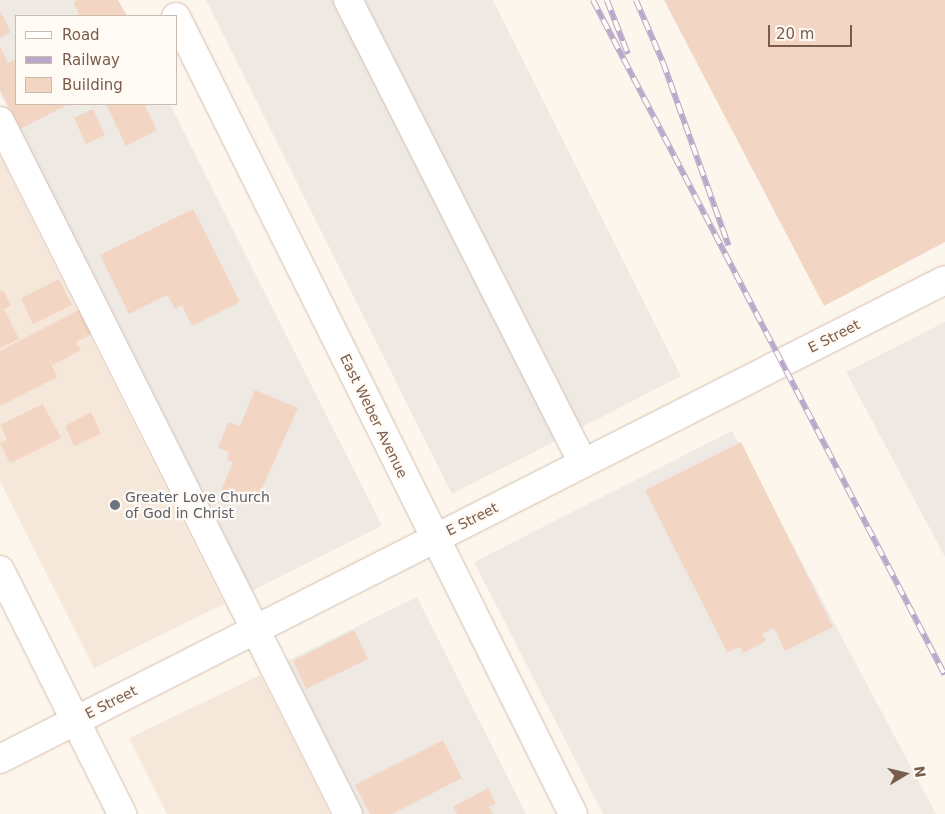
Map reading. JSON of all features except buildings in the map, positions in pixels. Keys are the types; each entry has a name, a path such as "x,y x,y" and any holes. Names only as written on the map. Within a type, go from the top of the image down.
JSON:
{"street":[{"name":"East Weber Avenue","path":"168,0 175,15"},
{"path":"348,0 584,463"},
{"name":"East Weber Avenue","path":"178,21 573,814"},
{"path":"0,121 348,814"},
{"name":"E Street","path":"0,758 945,280"},
{"path":"0,570 122,814"}],"shaded area":[{"path":"0,0 117,0 125,15 15,15 15,105 171,105 382,526 250,592 0,93"},
{"path":"206,0 493,0 681,376 452,494"},
{"path":"0,157 224,604 94,668 0,481"},
{"path":"945,322 945,557 846,372"},
{"path":"732,431 936,814 603,814 474,562"},
{"path":"417,597 526,814 361,814 285,662"},
{"path":"260,675 330,814 167,814 129,738"}],"railway":[{"path":"593,0 945,675"},
{"path":"607,0 628,54"},
{"path":"636,0 663,62 729,246"}],"place":[{"name":"Greater Love Church of God in Christ","path":"115,505"}]}
